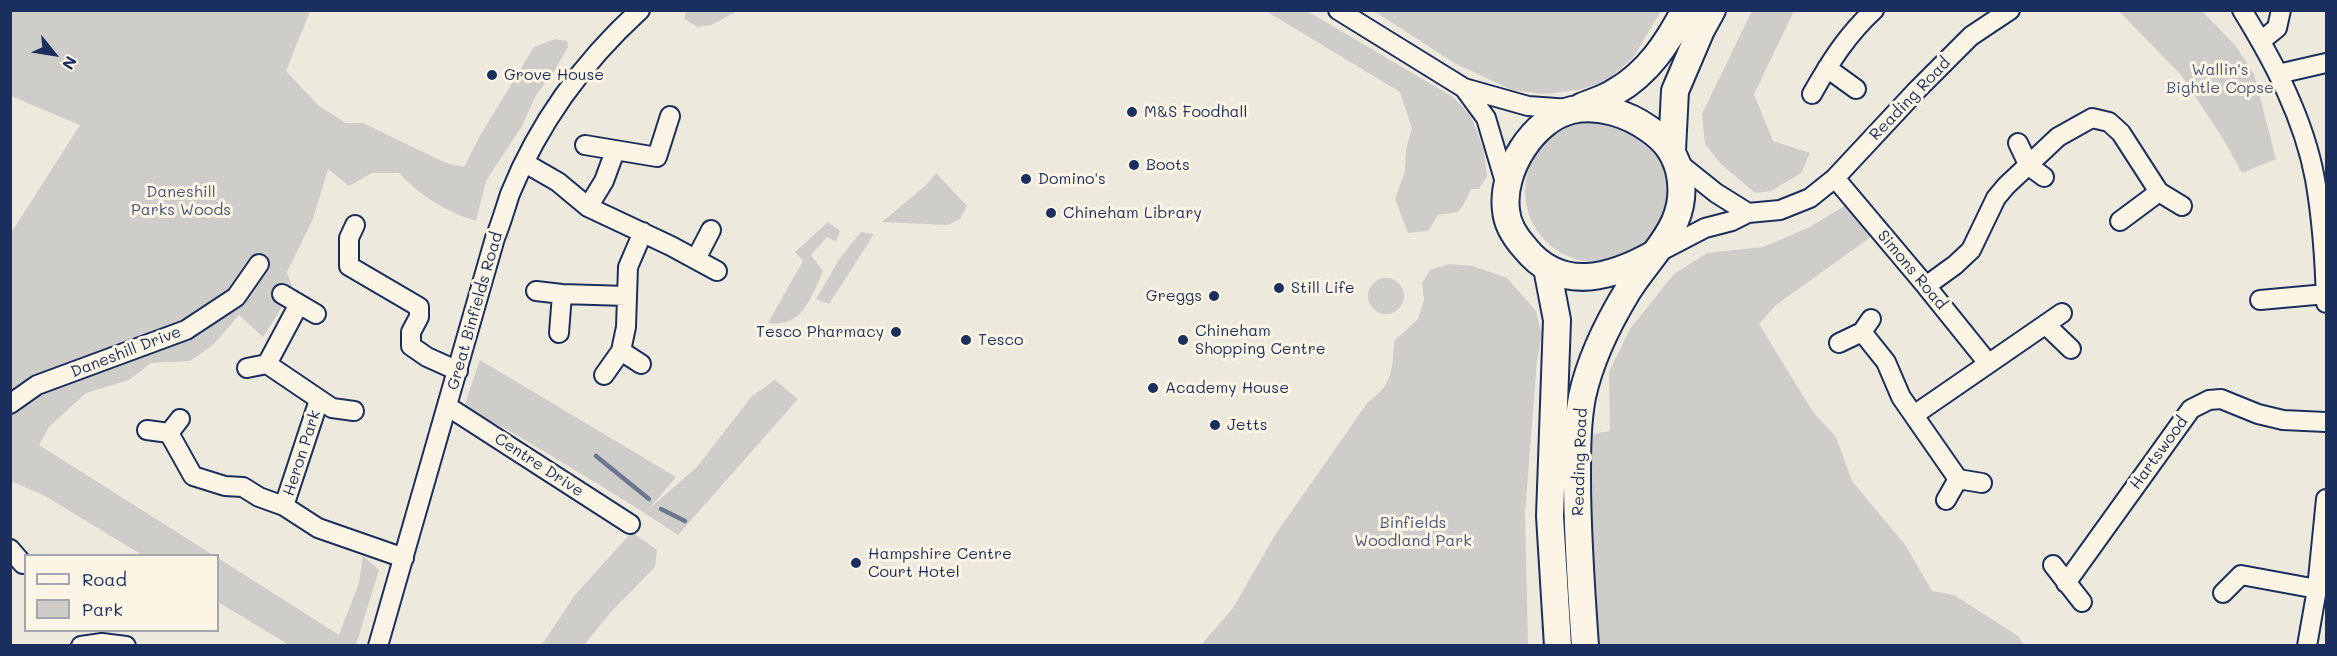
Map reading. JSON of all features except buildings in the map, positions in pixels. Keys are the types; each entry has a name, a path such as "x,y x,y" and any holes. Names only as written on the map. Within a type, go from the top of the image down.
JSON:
{"highway":[{"path":"1684,10 1670,39 1647,69 1615,93 1546,123 1527,141 1515,163 1507,190 1505,209 1512,231 1528,252 1547,268 1568,275 1594,277 1623,270 1654,254 1672,230 1680,209 1682,189 1674,156 1675,91 1712,10"},
{"path":"1575,110 1603,110 1628,117 1648,128 1674,156"},
{"name":"Reading Road","path":"1585,645 1577,493 1578,430 1582,397 1606,330 1628,290 1654,254"},
{"name":"Reading Road","path":"1547,268 1556,304 1557,320 1550,516 1558,645"}],"street":[{"name":"Great Binfields Road","path":"378,645 495,238 510,194 559,100 610,37 640,10"},
{"path":"1338,10 1464,88 1528,106 1575,110"},
{"path":"1812,94 1839,47 1874,10"},
{"name":"Reading Road","path":"1654,254 1705,228 1732,221 1748,213 1795,206 1810,198 1835,178 1918,88 1971,36 2010,10"},
{"path":"2242,10 2278,74 2321,178 2326,303"},
{"path":"2261,41 2277,28 2282,10"},
{"path":"2278,74 2326,63"},
{"path":"1827,68 1856,89"},
{"path":"1464,88 1486,118 1507,190"},
{"path":"585,145 657,157 670,116"},
{"path":"1926,286 1971,250 1996,198 2006,186 2058,137 2092,118 2109,123 2121,133 2159,192 2182,206"},
{"path":"2018,143 2029,166 2044,177"},
{"path":"588,207 604,181 615,151"},
{"path":"1674,156 1716,193 1748,213"},
{"path":"525,163 558,182 588,207 643,232 717,271"},
{"name":"Simons Road","path":"1835,178 1926,286 1985,365"},
{"path":"2120,221 2159,192"},
{"path":"355,225 348,238 349,266 419,307 419,317 411,332 411,346 427,357 458,371"},
{"path":"696,259 711,230"},
{"path":"604,375 621,351 626,327 628,267 643,232"},
{"name":"Daneshill Drive","path":"10,404 37,385 186,330 236,297 259,264"},
{"path":"2260,300 2326,282"},
{"path":"536,291 626,296"},
{"path":"282,294 316,314"},
{"path":"559,333 562,294"},
{"path":"247,368 267,364 299,304"},
{"path":"1914,416 2062,313"},
{"path":"2046,325 2071,349"},
{"path":"1839,343 1867,326 1886,362 1901,398 1958,479 1982,483"},
{"path":"621,351 641,364"},
{"name":"Heron Park","path":"267,364 332,408 354,411"},
{"name":"Heron Park","path":"284,506 319,399"},
{"name":"Hartswood","path":"2066,582 2191,409 2209,400 2221,399 2258,414 2283,420 2326,422"},
{"name":"Centre Drive","path":"447,406 630,524"},
{"name":"Heron Park","path":"147,430 175,426 193,476 225,486 243,487 259,497 284,506 318,528 404,558"},
{"path":"1946,500 1958,479"},
{"path":"2307,645 2317,589 2326,499"},
{"path":"10,549 20,567"},
{"path":"2053,565 2082,602"},
{"path":"2223,592 2237,569 2317,589"},
{"path":"81,645 102,637 126,645"}],"green space":[{"path":"687,10 737,11 711,25 697,27 684,18"},
{"name":"Daneshill Parks Woods","path":"11,11 310,11 286,71 319,106 346,123 363,123 446,163 464,167 481,134 534,47 555,39 567,41 568,47 552,75 536,95 522,126 486,181 476,221 434,202 399,173 372,173 349,186 328,169 313,219 287,272 293,290 263,337 239,315 214,344 190,361 151,363 129,380 86,393 49,427 39,445 211,554 140,554 47,497 11,481 11,233 80,125 11,96"},
{"path":"1266,11 1307,11 1453,97 1471,116 1484,151 1487,176 1479,189 1471,189 1458,212 1438,215 1428,231 1408,233 1395,199 1405,171 1406,149 1412,129 1400,92"},
{"path":"1374,11 1661,11 1633,58 1603,83 1578,90 1544,94 1512,90 1456,64"},
{"path":"1752,11 1794,11 1754,94 1773,141 1810,153 1801,173 1771,191 1755,193 1720,163 1705,144 1702,114"},
{"name":"Wallin's Bightle Copse","path":"2119,11 2202,11 2235,45 2254,74 2276,159 2242,173 2222,137 2181,75"},
{"path":"1596,120 1623,125 1646,141 1662,164 1667,191 1662,218 1646,241 1623,257 1596,262 1569,257 1546,241 1530,218 1525,191 1530,164 1546,141 1569,125"},
{"path":"936,173 967,206 960,219 948,225 882,222 925,186"},
{"path":"1846,205 1872,236 1776,305 1759,324 1813,412 1836,437 1852,481 1906,546 1932,591 1954,595 2018,636 2024,645 1596,645 1592,616 1587,435 1610,431 1609,372 1630,329 1674,274 1707,253 1763,247 1810,227"},
{"path":"828,222 840,231 836,242 827,237 811,255 823,271 810,300 798,316 790,321 768,323 803,261 795,252"},
{"path":"861,232 874,234 829,304 816,299 840,258"},
{"name":"Binfields Woodland Park","path":"1449,264 1472,266 1507,278 1536,311 1542,335 1537,361 1525,513 1528,645 1201,645 1233,608 1275,535 1368,402 1387,383 1392,368 1394,341 1418,319 1424,300 1422,283 1430,270"},
{"path":"1386,278 1398,284 1404,296 1398,308 1386,314 1374,308 1368,296 1374,284"},
{"path":"480,360 676,477 650,508 697,467 752,396 775,380 798,399 678,535 572,468 469,409 465,404"},
{"path":"632,532 657,550 655,567 611,612 584,645 541,646 575,595"},
{"path":"363,556 379,570 356,645 289,645 219,603 219,559 339,635 359,583"}],"waterway":[{"path":"596,456 649,499"},
{"path":"661,509 685,521"}],"place":[{"name":"Grove House","path":"492,75"},
{"name":"M&S Foodhall","path":"1132,112"},
{"name":"Boots","path":"1134,165"},
{"name":"Domino's","path":"1026,179"},
{"name":"Chineham Library","path":"1051,213"},
{"name":"Still Life","path":"1279,288"},
{"name":"Greggs","path":"1214,296"},
{"name":"Tesco Pharmacy","path":"896,332"},
{"name":"Tesco","path":"966,340"},
{"name":"Chineham Shopping Centre","path":"1183,340"},
{"name":"Academy House","path":"1153,388"},
{"name":"Jetts","path":"1215,425"},
{"name":"Hampshire Centre Court Hotel","path":"856,563"}]}
